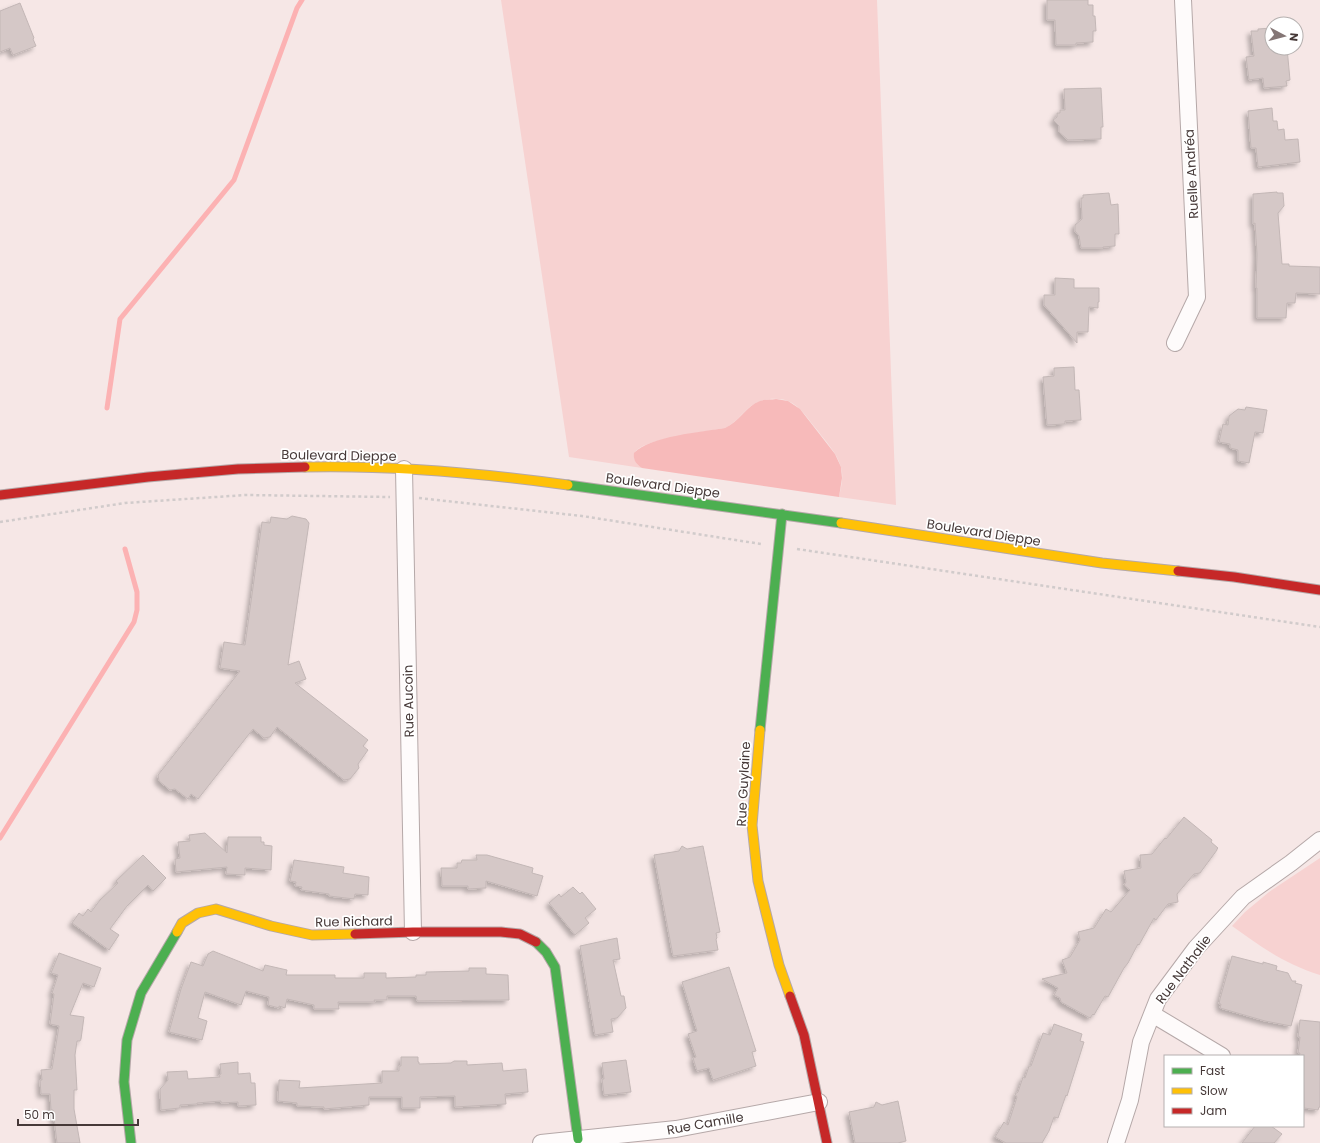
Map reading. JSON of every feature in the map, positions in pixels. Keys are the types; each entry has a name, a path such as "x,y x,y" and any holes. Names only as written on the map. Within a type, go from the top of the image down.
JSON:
{"street":[{"name":"Ruelle Andréa","path":"1175,343 1197,297 1183,0"},
{"name":"Boulevard Dieppe","path":"0,495 148,477 238,469 346,466 436,471 528,479 782,514 1102,563 1234,577 1320,590"},
{"name":"Rue Aucoin","path":"404,469 413,932"},
{"name":"Rue Guylaine","path":"782,514 759,737 752,825 758,881 779,964 804,1035 827,1143"},
{"name":"Rue Nathalie","path":"1116,1143 1130,1100 1141,1042 1158,1000 1196,948 1243,897 1291,863 1320,840"},
{"name":"Rue Richard","path":"131,1143 124,1082 127,1040 141,993 182,923 198,913 216,909 271,926 312,935 413,932 501,932 520,934 536,941 546,952 555,967 578,1140"},
{"path":"1152,1014 1220,1055"},
{"name":"Rue Camille","path":"541,1143 676,1129 819,1102"}],"path":[{"path":"0,522 125,503 246,494 386,496"},
{"path":"414,498 582,516 757,543"},
{"path":"791,548 1320,627"}],"shaded area":[{"path":"501,0 877,0 896,505 839,497 842,474 837,457 801,410 788,401 782,399 768,399 756,403 725,428 665,439 643,446 636,451 634,458 637,464 642,468 569,457"},
{"path":"776,399 788,401 800,409 835,454 841,467 842,478 839,497 642,468 635,460 634,453 652,442 690,433 725,428 755,403 762,400"},
{"path":"1320,858 1320,975 1307,971 1284,960 1263,948 1232,926 1245,912 1269,892"}],"building":[{"path":"1047,0 1088,0 1088,5 1093,5 1093,16 1095,16 1096,31 1093,31 1093,42 1076,43 1076,45 1056,45 1055,20 1047,20"},
{"path":"20,3 36,46 13,55 10,48 0,52 0,11"},
{"path":"1258,29 1264,29 1264,56 1288,56 1290,80 1286,81 1287,86 1264,88 1263,78 1249,80 1246,57 1254,56 1251,31 1258,31"},
{"path":"1101,88 1103,127 1101,127 1101,139 1068,140 1059,132 1059,126 1053,120 1057,117 1057,113 1060,113 1060,110 1065,110 1064,89"},
{"path":"1272,108 1273,121 1277,121 1278,130 1284,129 1285,140 1298,139 1300,162 1258,167 1256,148 1251,148 1248,111"},
{"path":"1109,193 1111,205 1118,204 1119,234 1115,234 1115,246 1103,248 1081,248 1079,236 1075,231 1075,225 1082,219 1081,198 1083,198 1083,195"},
{"path":"1283,193 1284,206 1278,213 1282,264 1289,264 1289,266 1320,267 1320,294 1296,293 1295,303 1287,303 1286,318 1257,318 1257,254 1255,223 1253,224 1253,194"},
{"path":"1055,278 1074,279 1074,288 1099,288 1098,308 1089,307 1088,332 1077,332 1077,343 1044,305 1044,295 1055,295"},
{"path":"1074,367 1075,390 1079,390 1081,420 1065,421 1065,424 1047,425 1043,377 1054,376 1054,368"},
{"path":"1246,407 1267,410 1263,433 1255,432 1249,463 1238,461 1238,450 1230,448 1230,444 1219,442 1223,424 1228,425 1229,416 1238,409 1245,410"},
{"path":"292,516 306,519 309,523 288,665 299,661 306,679 295,683 368,740 363,746 368,750 358,764 359,768 350,779 344,780 277,727 270,737 264,738 253,729 198,799 191,794 188,799 175,789 170,790 159,781 158,775 240,671 220,668 224,642 245,645 262,522 270,523 271,517 287,519"},
{"path":"1184,817 1212,840 1211,842 1218,848 1217,850 1200,873 1194,874 1177,894 1178,902 1168,904 1156,920 1154,918 1108,997 1105,996 1094,1015 1093,1014 1090,1018 1061,1002 1060,998 1054,995 1058,988 1042,979 1067,973 1062,960 1070,957 1080,940 1078,932 1094,928 1106,909 1111,912 1130,890 1124,885 1126,882 1124,871 1141,868 1140,855 1152,854"},
{"path":"205,833 227,853 228,837 261,837 261,842 264,842 264,845 272,846 271,870 245,868 245,875 226,874 227,867 176,872 175,859 180,858 178,842 190,841 189,835"},
{"path":"682,846 687,849 703,846 720,932 716,933 718,950 673,956 654,855 679,851"},
{"path":"143,855 166,878 153,891 148,885 127,906 110,929 119,935 109,950 72,923 79,913 83,916 88,909 91,912 100,900 118,883 116,881"},
{"path":"476,855 487,855 533,868 532,873 543,876 537,896 486,881 486,888 468,889 468,886 442,886 441,868 457,868 457,863 461,863 462,860 477,860"},
{"path":"294,860 344,867 343,873 369,877 368,895 355,894 354,899 329,896 329,894 301,890 302,887 295,886 296,882 290,881"},
{"path":"573,887 580,894 582,892 596,909 585,918 589,923 575,935 549,903 559,894 561,897"},
{"path":"617,938 620,959 613,960 621,996 624,996 626,1008 617,1018 611,1019 613,1032 595,1035 580,946"},
{"path":"213,951 263,971 265,965 287,970 286,975 335,975 335,978 364,978 364,973 386,973 386,978 416,977 416,975 426,975 426,972 469,971 469,968 486,968 486,974 508,975 509,1000 417,1001 416,996 387,996 387,1000 374,1000 375,1002 338,1002 339,1009 314,1009 314,1005 287,999 285,1008 279,1006 279,1008 268,1005 269,997 246,991 241,1005 205,992 198,1018 207,1021 202,1040 169,1032 181,989 191,962 203,966 208,954"},
{"path":"59,953 101,968 94,987 83,983 70,1015 84,1017 81,1039 80,1041 77,1041 75,1055 77,1090 74,1090 74,1109 80,1143 57,1143 53,1110 51,1110 50,1094 41,1094 41,1070 52,1069 59,1026 50,1024 54,994 52,993 58,975 51,973"},
{"path":"1232,956 1277,966 1276,970 1288,973 1292,981 1296,981 1295,983 1302,985 1291,1026 1265,1021 1220,1008 1220,999"},
{"path":"729,967 756,1051 752,1052 756,1066 713,1080 709,1068 697,1071 693,1058 696,1057 688,1034 697,1031 682,982"},
{"path":"1300,1020 1320,1022 1320,1107 1318,1110 1304,1108 1304,1055 1299,1055 1300,1053 1298,1053 1300,1037 1298,1037"},
{"path":"1054,1024 1082,1034 1080,1041 1084,1042 1067,1096 1066,1095 1058,1118 1054,1117 1049,1131 1042,1143 1006,1143 995,1137 1004,1122 1008,1125 1017,1097 1015,1094 1018,1092 1023,1077 1025,1078 1029,1066 1031,1066 1043,1033 1050,1035"},
{"path":"401,1057 418,1057 419,1064 467,1061 467,1065 502,1063 503,1071 526,1069 528,1092 505,1094 506,1104 455,1107 455,1096 420,1097 420,1108 402,1108 402,1097 369,1097 369,1105 324,1109 324,1107 297,1106 297,1103 278,1101 279,1080 300,1081 299,1088 382,1083 382,1071 399,1071 399,1066 401,1066"},
{"path":"626,1060 631,1092 604,1095 602,1063"},
{"path":"238,1062 238,1074 250,1073 251,1083 255,1083 256,1105 238,1106 238,1102 221,1103 221,1101 180,1105 180,1108 161,1110 160,1089 168,1080 167,1072 187,1071 188,1079 220,1077 220,1064"},
{"path":"898,1101 906,1141 898,1143 855,1143 849,1112 874,1107 876,1102 882,1105"},
{"path":"1254,1127 1272,1127 1282,1134 1274,1143 1242,1143"}],"waterway":[{"path":"107,408 120,319 234,180 297,8 302,0"},
{"path":"0,838 134,622 137,610 137,592 125,549"}],"traffic: fast":[{"path":"568,485 841,523"},
{"path":"760,730 782,514"},
{"path":"131,1143 124,1082 127,1040 141,993 177,932"},
{"path":"536,942 546,952 555,967 578,1139"}],"traffic: slow":[{"path":"305,467 371,467 436,471 568,485"},
{"path":"841,523 1102,563 1178,571"},
{"path":"760,730 752,825 758,881 779,965 790,996"},
{"path":"177,932 182,923 198,913 216,909 271,926 312,935 355,934"}],"traffic: jam":[{"path":"0,495 148,477 238,469 305,467"},
{"path":"1178,571 1234,577 1320,590"},
{"path":"355,934 413,932 501,932 520,934 536,942"},
{"path":"790,996 804,1035 827,1143"}]}
